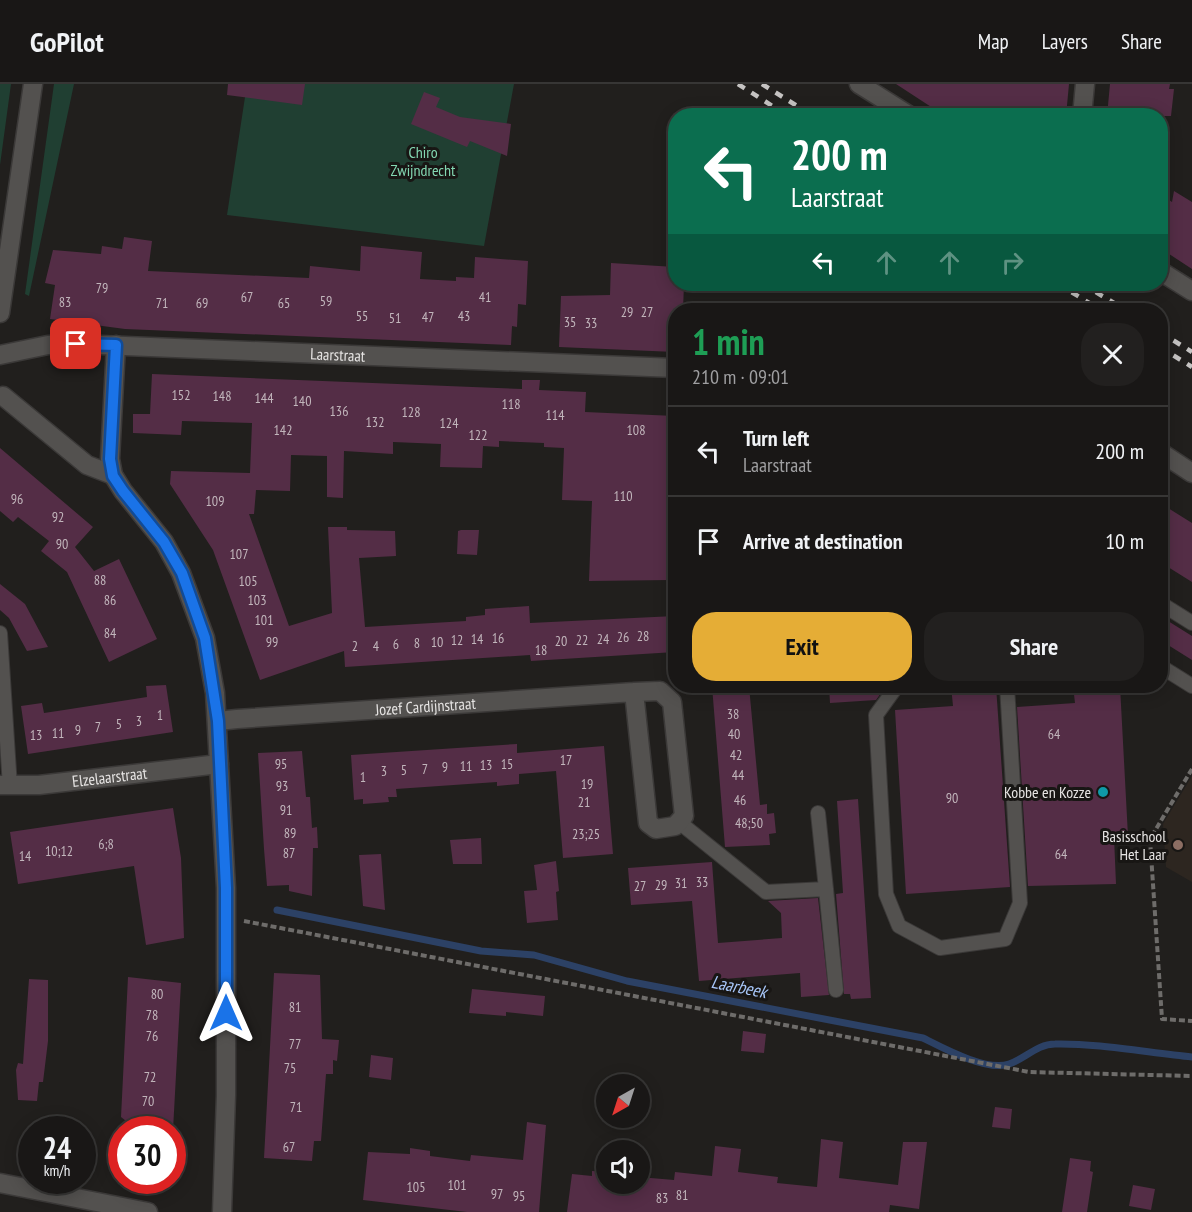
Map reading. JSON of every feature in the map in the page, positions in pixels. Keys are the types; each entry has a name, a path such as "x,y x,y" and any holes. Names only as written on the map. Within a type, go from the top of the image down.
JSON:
{"street":[{"path":"0,313 33,84"},
{"path":"859,84 897,108"},
{"path":"1083,108 1085,84"},
{"path":"1168,276 1192,291"},
{"name":"Laarstraat","path":"0,355 48,345 116,345 668,368"},
{"path":"116,345 110,459 113,476 164,542 193,599 205,638 218,721 226,918 226,1095 222,1212"},
{"path":"3,396 87,465 113,476"},
{"path":"1168,457 1192,473"},
{"name":"Jozef Cardijnstraat","path":"218,721 660,691 672,702 684,816 679,822"},
{"path":"634,692 648,823 656,829 675,826 679,822"},
{"name":"Elzelaarstraat","path":"5,786 39,785 219,764"},
{"path":"0,1184 148,1212"}],"lane":[{"path":"1168,608 1192,622"},
{"path":"0,633 5,786"},
{"path":"1168,671 1192,686"},
{"path":"892,693 876,715 886,894 899,926 940,948 1005,939 1020,903 1007,693"},
{"path":"818,813 836,990"},
{"path":"679,822 766,892 826,889"}],"path":[{"path":"1192,769 1150,838 1162,1019 1192,1022"},
{"path":"226,918 851,1036 1029,1072 1192,1076"}],"shaded area":[{"name":"Basisschool Het Laar","path":"1192,776 1192,882 1166,867 1163,824"}],"green space":[{"path":"0,84 11,84 0,165"},
{"path":"54,84 74,84 29,296 25,294"},
{"name":"Chiro Zwijndrecht","path":"247,84 514,84 484,246 227,215"}],"building":[{"path":"228,84 305,84 302,105 227,95"},
{"path":"896,84 1069,84 1067,108 933,108"},
{"path":"1110,84 1170,84 1169,89 1174,89 1171,116 1168,116 1168,108 1108,108"},
{"path":"424,92 440,98 436,107 460,117 511,124 507,156 470,141 467,147 411,124"},
{"path":"1174,191 1192,202 1192,269 1168,253 1168,199 1172,202"},
{"path":"124,237 152,241 148,271 309,278 310,266 360,271 361,246 422,252 420,279 456,281 456,277 474,278 475,257 528,261 526,305 518,304 517,327 512,326 511,345 125,329 50,319 55,285 45,283 53,250 101,254 102,246 122,249"},
{"path":"611,263 668,267 668,291 684,291 683,303 668,303 668,352 559,347 561,296 610,295"},
{"path":"152,374 522,389 522,380 540,380 539,390 586,392 585,412 668,416 668,580 589,581 592,501 562,500 564,448 544,447 544,443 499,441 499,447 483,446 482,468 440,467 441,444 393,442 393,454 344,451 343,498 327,497 327,456 291,455 290,491 256,490 254,514 249,514 289,626 332,613 328,527 347,527 347,530 395,531 396,556 359,558 365,627 466,621 466,617 485,615 485,609 529,606 530,623 668,616 668,652 531,661 530,655 345,667 344,651 260,680 213,550 170,484 171,471 250,473 252,423 182,421 181,435 133,433 133,414 150,414"},
{"path":"0,448 93,527 75,547 94,571 119,559 157,639 109,662 67,572 41,551 49,541 18,517 13,522 0,511"},
{"path":"1168,508 1192,523 1192,582 1168,567 1170,563 1168,562"},
{"path":"479,530 477,555 457,554 458,531"},
{"path":"0,584 25,604 48,647 27,651 9,618 0,610"},
{"path":"1168,621 1192,636 1192,660 1168,645"},
{"path":"166,685 173,732 28,754 21,706 42,703 44,713 147,697 146,686"},
{"path":"713,693 750,693 760,805 767,804 767,814 774,813 776,833 769,834 770,845 725,847"},
{"path":"829,693 881,693 876,700 830,703"},
{"path":"952,693 996,693 1010,887 906,894 895,710 953,706"},
{"path":"1074,693 1120,693 1128,836 1114,837 1116,884 1028,886 1017,707 1075,703"},
{"path":"517,744 517,753 604,746 613,854 563,858 556,771 519,774 519,784 497,786 497,782 396,789 397,797 388,797 389,802 363,804 363,799 354,800 351,755"},
{"path":"302,751 306,797 310,797 312,828 317,827 318,848 313,848 312,896 289,891 289,885 267,886 264,849 258,753"},
{"path":"858,799 871,998 851,999 850,994 844,994 836,894 843,893 837,801"},
{"path":"173,808 181,858 184,938 146,945 134,866 18,884 10,832"},
{"path":"481,838 482,864 453,864 450,840"},
{"path":"381,854 385,910 363,906 359,855"},
{"path":"556,861 559,891 556,892 558,920 527,923 524,891 537,890 534,865"},
{"path":"712,862 718,943 782,938 781,913 768,901 818,898 829,995 801,997 800,973 699,981 692,901 631,905 628,868"},
{"path":"274,973 320,975 322,1039 339,1040 337,1061 333,1060 333,1074 326,1074 321,1141 314,1141 312,1161 264,1158"},
{"path":"128,977 181,983 174,1116 121,1116"},
{"path":"29,979 48,980 48,1041 43,1082 39,1082 37,1101 18,1100 16,1070 18,1063 23,1064"},
{"path":"472,989 545,996 543,1016 506,1012 506,1016 469,1013"},
{"path":"743,1031 766,1034 764,1053 741,1051"},
{"path":"371,1055 393,1058 391,1080 369,1077"},
{"path":"995,1107 1012,1109 1010,1129 992,1127"},
{"path":"527,1122 546,1125 539,1212 467,1212 363,1200 368,1152 410,1154 410,1148 430,1151 430,1156 470,1161 471,1155 523,1160"},
{"path":"821,1139 843,1142 839,1178 898,1185 903,1142 927,1142 919,1209 890,1205 889,1212 567,1212 572,1174 592,1176 592,1171 596,1171 596,1194 650,1194 650,1178 674,1180 675,1172 712,1176 715,1146 741,1149 738,1172 778,1177 777,1183 817,1187"},
{"path":"1070,1158 1091,1161 1090,1171 1093,1172 1087,1212 1062,1212"},
{"path":"1133,1185 1155,1189 1151,1210 1129,1206"}],"waterway":[{"name":"Laarbeek","path":"277,910 481,951 534,955 627,981 923,1038 965,1058 989,1065 1009,1064 1042,1046 1055,1044 1192,1057"}],"railway":[{"path":"738,84 776,108"},
{"path":"762,84 800,108"},
{"path":"1070,291 1089,303"},
{"path":"1094,291 1114,303"},
{"path":"1168,337 1192,352"},
{"path":"1168,352 1192,367"}],"place":[{"name":"Kobbe en Kozze","path":"1103,792"},
{"name":"Basisschool Het Laar","path":"1178,845"}],"route":[{"path":"76,344 116,345 110,459 113,476 164,542 182,573 205,638 218,721 226,888 226,1013"}]}
